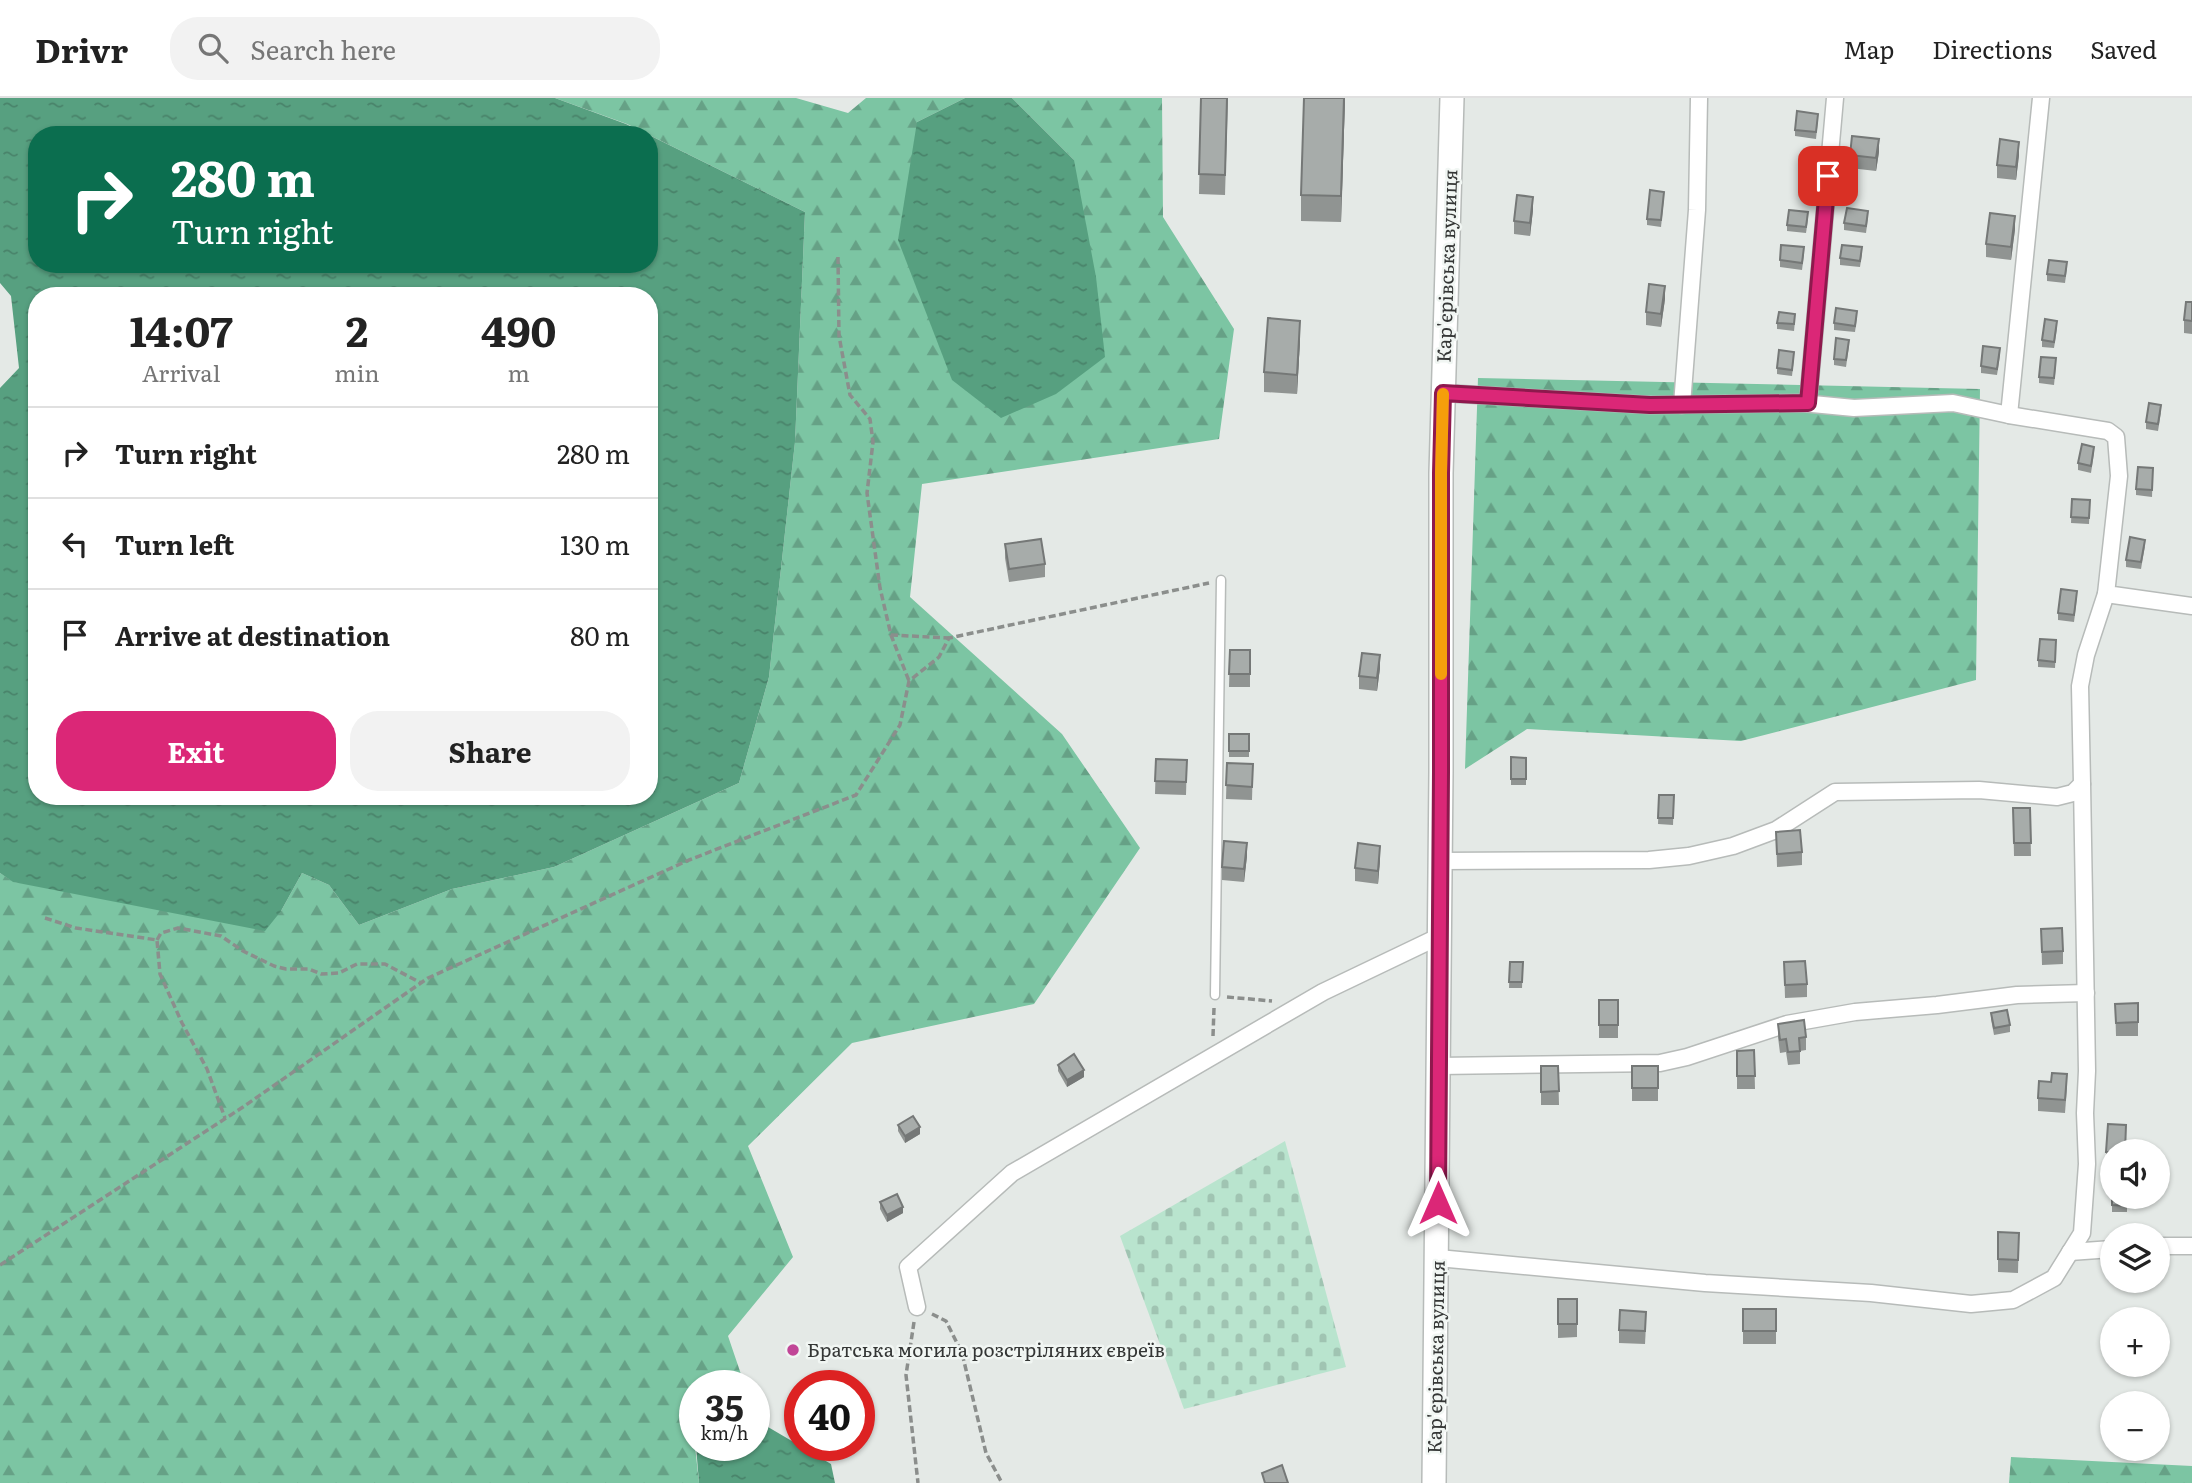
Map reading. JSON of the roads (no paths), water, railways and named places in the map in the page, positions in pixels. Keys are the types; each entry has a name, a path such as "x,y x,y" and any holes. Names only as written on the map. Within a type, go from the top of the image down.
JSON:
{"street":[{"name":"Кар'єрівська вулиця","path":"1434,1483 1441,860 1441,473 1452,98"},
{"path":"1682,405 1698,210 1699,98"},
{"path":"1808,403 1835,98"},
{"path":"2009,415 2041,98"},
{"path":"1438,1258 1705,1283 1871,1293 1971,1304 2013,1300 2054,1278 2082,1233 2087,1164 2087,1070 2080,686 2086,655 2106,594 2119,476 2116,437 2108,431 2009,415 1953,402 1854,408 1808,403 1650,405 1443,393"},
{"path":"2106,594 2192,606"},
{"path":"1441,860 1649,860 1689,856 1733,846 1776,830 1835,792 1979,790 2057,797 2073,793 2082,784"},
{"path":"917,1307 908,1267 1012,1173 1302,1004 1440,936"},
{"path":"1439,1066 1660,1063 1688,1057 1787,1024 1856,1012 1937,1006 2017,995 2086,993"},
{"path":"2170,1246 2192,1246"},
{"path":"2070,1252 2100,1250"}],"lane":[{"path":"1215,995 1222,580"}],"water":[{"path":"0,98 555,98 630,126 28,126 28,273 658,273 658,139 805,212 795,442 769,677 739,783 554,867 452,889 359,925 329,885 302,873 281,911 265,931 13,882 0,873 0,388 19,368 11,296 0,283"},
{"path":"965,98 1012,98 1074,160 1096,277 1105,357 1056,394 1001,418 952,380 898,240 917,122"},
{"path":"770,1428 784,1436 784,1461 826,1461 831,1464 835,1483 699,1483 697,1461 770,1461"}],"place":[{"name":"Братська могила розстріляних євреїв","path":"793,1350"}]}
